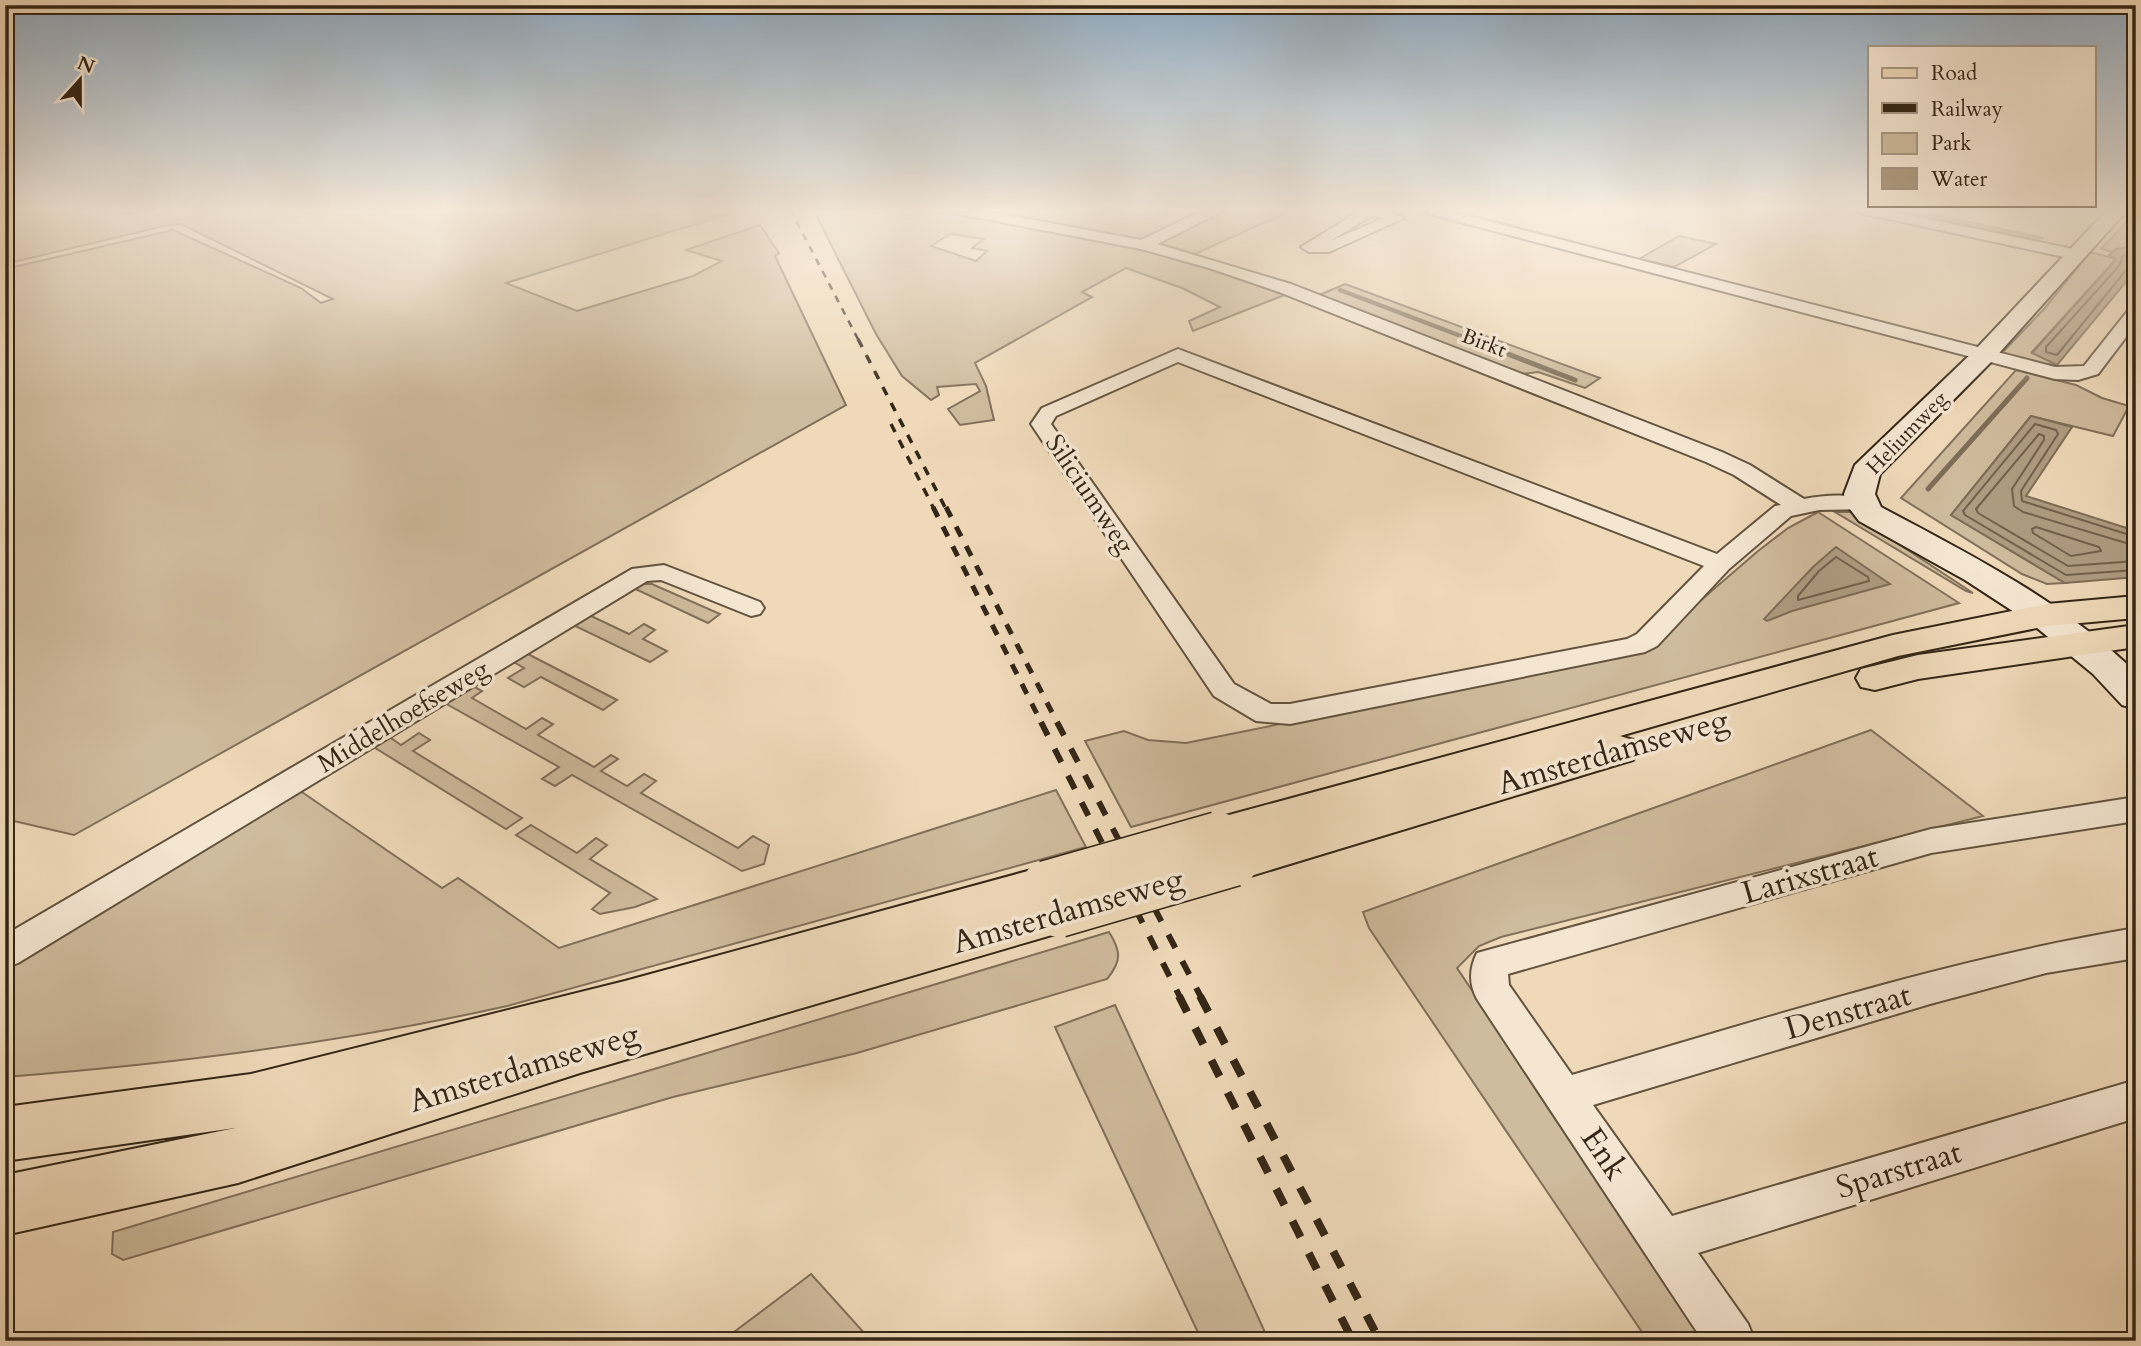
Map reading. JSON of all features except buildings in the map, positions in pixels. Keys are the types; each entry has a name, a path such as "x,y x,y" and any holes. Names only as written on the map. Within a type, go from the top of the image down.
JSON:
{"main road":[{"name":"Amsterdamseweg","path":"5,1205 238,1155 1053,899 1893,646 2047,615 2136,607"},
{"name":"Amsterdamseweg","path":"1226,849 1918,667 2136,636"},
{"name":"Amsterdamseweg","path":"5,1135 251,1100 625,1003 1053,899"}],"street":[{"name":"Birkt","path":"1232,272 1285,288 1702,452 1742,470 1800,507"},
{"path":"1665,272 2055,373 2078,374 2091,370 2136,312"},
{"name":"Heliumweg","path":"2062,272 1983,356 1866,471 1858,493 1860,504 1870,513 2020,597 2047,615 2108,665 2136,696"},
{"name":"Siliciumweg","path":"1720,564 1188,348 1049,412 1041,424 1224,691 1266,713 1290,714 1635,646 1647,640 1720,564 1783,511 1819,503 1860,504"},
{"name":"Middelhoefseweg","path":"5,953 641,574 664,572 751,608"},
{"name":"Larixstraat","path":"1490,964 1931,841 2136,809"},
{"name":"Middelhoefseweg","path":"5,966 65,919"},
{"name":"Denstraat","path":"1564,1095 1943,985 2046,958 2136,943"},
{"name":"Enk","path":"1490,964 1490,988 1731,1341"},
{"name":"Sparstraat","path":"1663,1241 2136,1099"}],"green space":[{"path":"5,272 265,272 301,288 321,303 333,299 278,272 542,272 506,283 577,311 701,272 783,272 846,405 74,835 5,819"},
{"path":"845,272 1119,272 1082,292 1092,297 975,363 986,386 994,420 960,425 948,409 980,391 976,384 937,387 939,395 931,400 902,376 876,334"},
{"path":"1137,272 1224,272 1287,294 1193,331 1189,321 1220,307 1182,288"},
{"path":"2074,272 2104,272 2032,352 2057,365 2041,364 2002,353 2045,308"},
{"path":"1345,284 1600,378 1585,388 1538,372 1521,374 1317,296"},
{"path":"2016,370 2076,385 2102,398 2129,406 2113,436 2031,416 1951,515 2065,583 2047,584 2022,574 1901,498"},
{"path":"1818,512 1959,603 1131,827 1085,741 1124,731 1148,740 1186,743 1642,651 1758,551 1788,528"},
{"path":"1835,512 1850,512 1973,593 1966,591"},
{"path":"652,584 720,614 708,623 631,587"},
{"path":"589,615 629,634 644,624 655,630 643,639 667,651 650,662 573,625"},
{"path":"526,653 617,700 603,710 541,677 524,687 508,678 524,668 512,661"},
{"path":"471,685 482,691 472,698 526,729 542,718 553,724 538,735 594,767 611,755 618,759 601,771 627,786 644,774 656,781 641,793 738,848 753,836 769,845 764,864 742,871 572,775 555,786 542,779 559,767 443,702"},
{"path":"1871,730 1983,816 1501,937 1479,946 1457,968 1708,1341 1648,1341 1369,928 1363,912"},
{"path":"419,733 430,740 413,751 522,818 506,829 372,746 388,736 401,745"},
{"path":"296,788 442,888 458,878 559,948 1056,790 1086,847 507,1006 383,1031 257,1050 131,1066 5,1077 5,975 10,966"},
{"path":"531,825 577,853 596,838 607,845 590,859 657,899 635,907 600,914 592,909 610,893 516,835"},
{"path":"1109,932 1118,950 1118,956 1107,979 857,1053 673,1097 123,1260 112,1254 113,1232"},
{"path":"1115,1005 1269,1341 1202,1341 1055,1027"},
{"path":"811,1274 865,1334 886,1341 722,1341"}],"water":[{"path":"2105,272 2134,272 2057,365 2032,353"},
{"path":"2031,416 2072,427 2026,496 2136,531 2136,577 2065,583 1951,515"},
{"path":"1836,547 1890,584 1792,611 1767,621 1764,619 1814,566"}],"waterway":[{"path":"1340,290 1474,341"},
{"path":"1469,339 1575,380"},
{"path":"1928,489 2027,378"}],"railway":[{"path":"823,272 859,341"},
{"path":"858,339 946,509"},
{"path":"891,424 934,509"},
{"path":"933,507 1042,724"},
{"path":"946,507 1058,724"},
{"path":"1041,722 1180,997"},
{"path":"1057,722 1201,997"},
{"path":"1179,996 1353,1341"},
{"path":"1200,996 1380,1341"}]}
